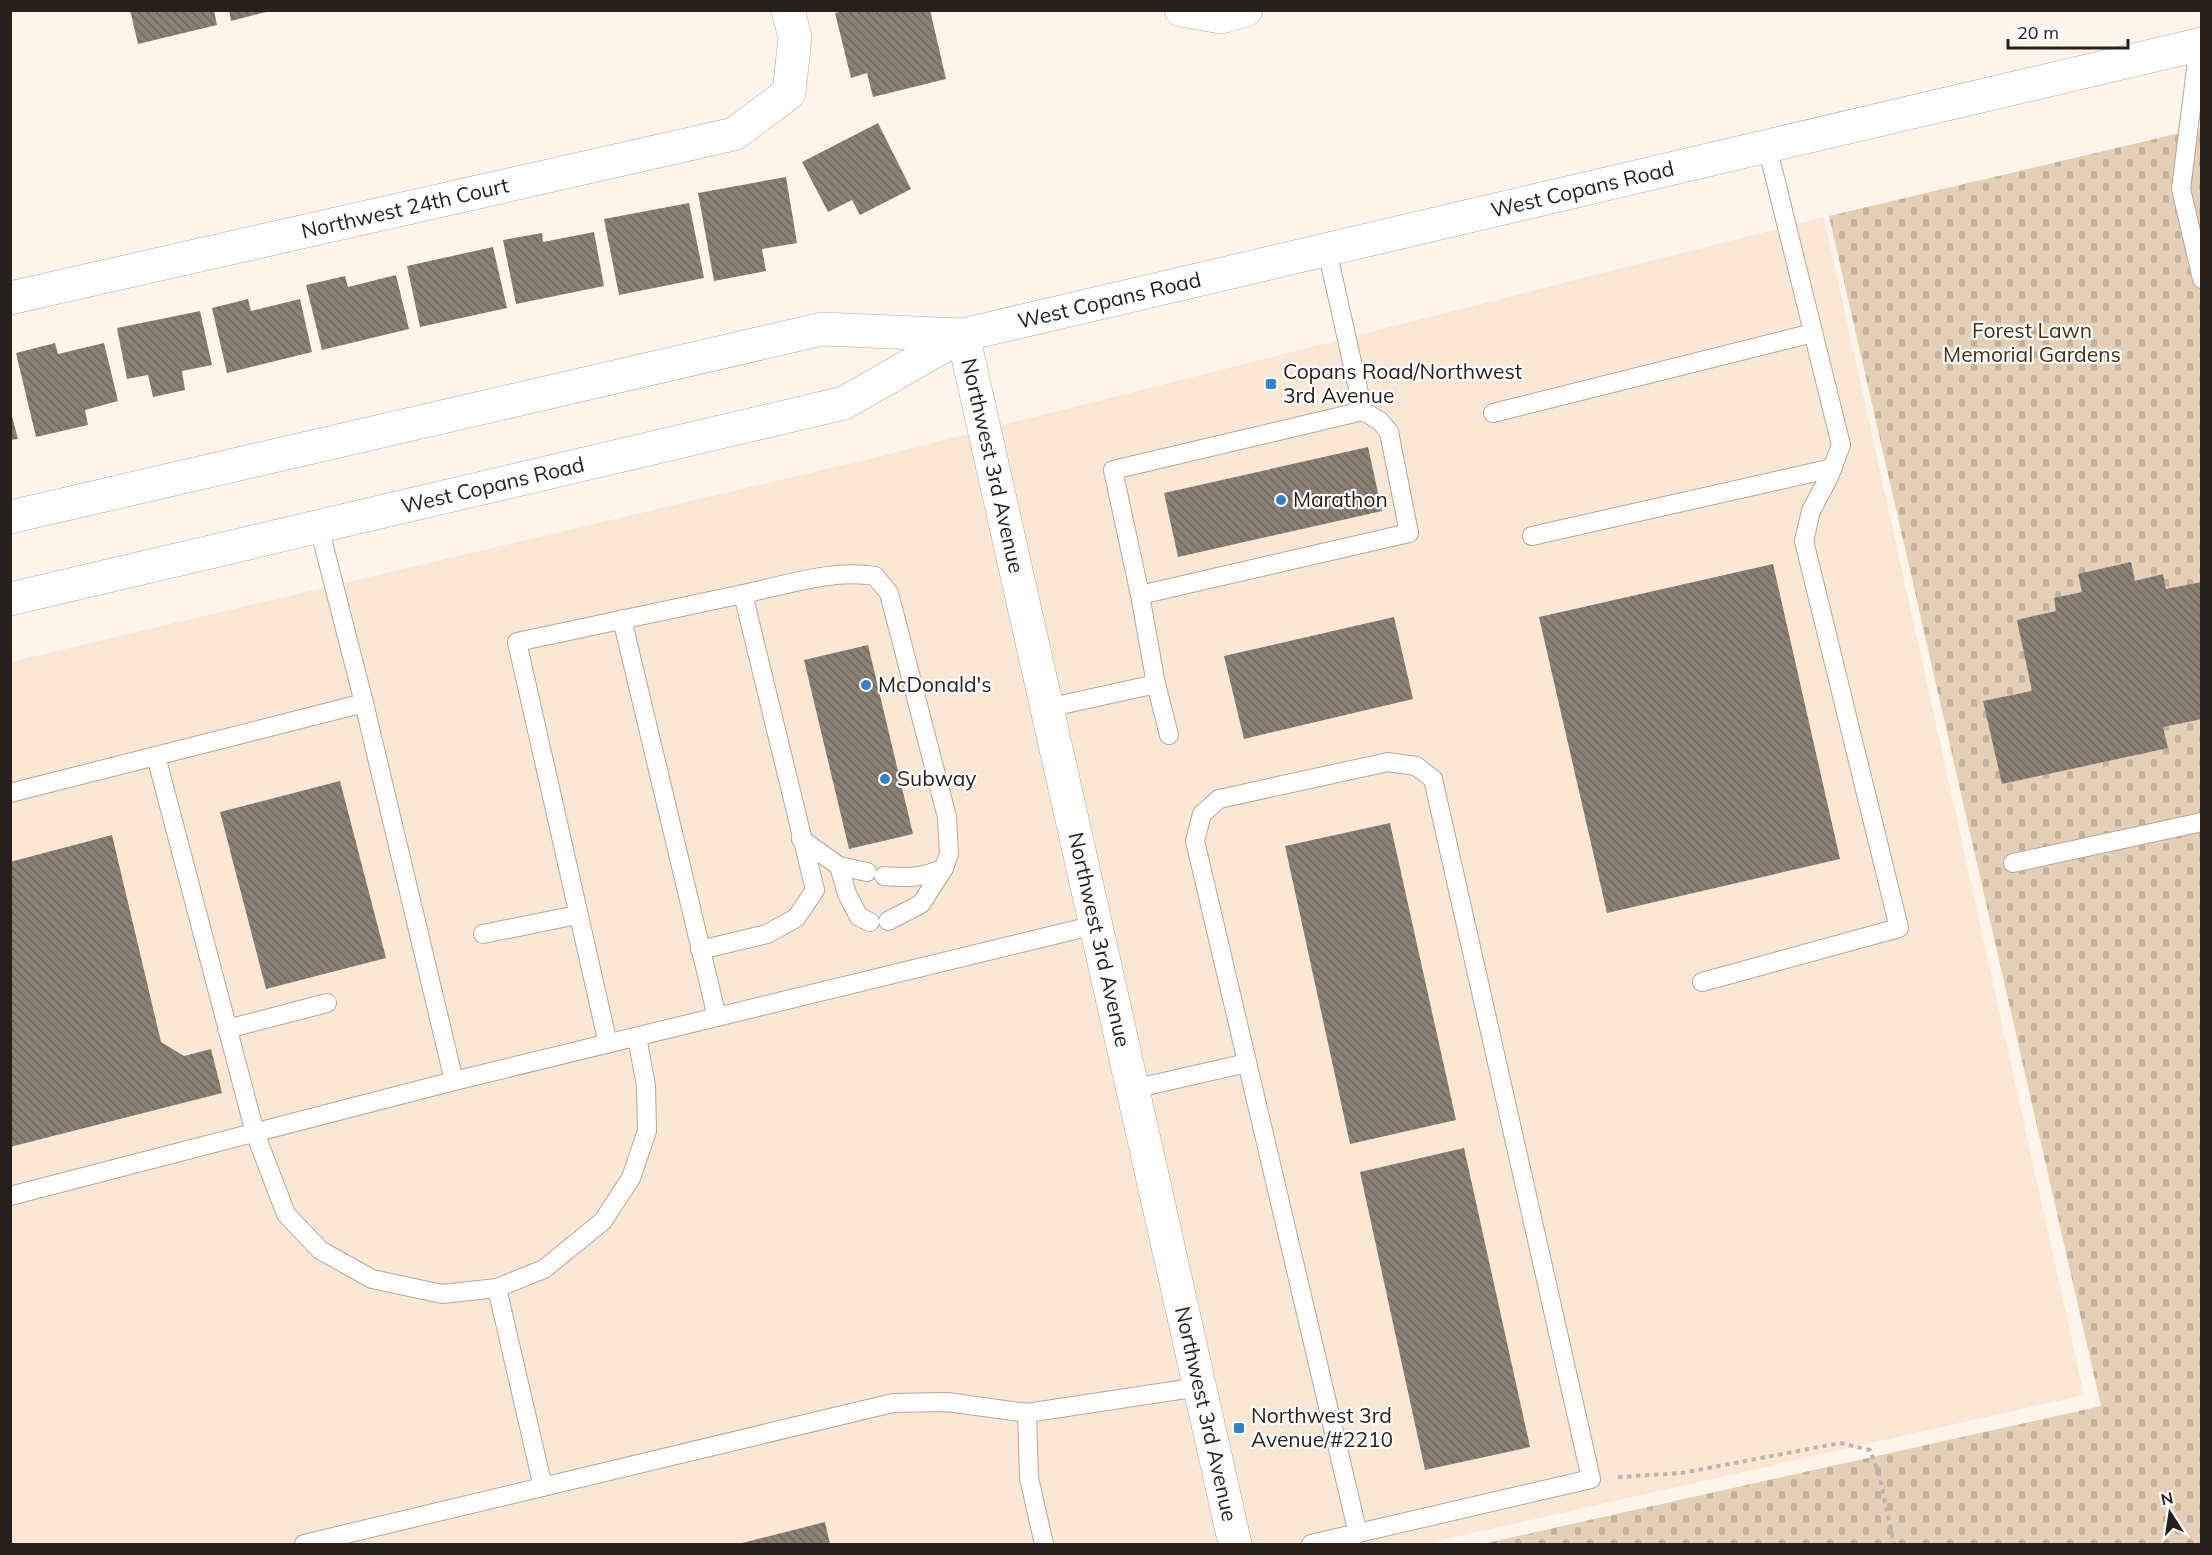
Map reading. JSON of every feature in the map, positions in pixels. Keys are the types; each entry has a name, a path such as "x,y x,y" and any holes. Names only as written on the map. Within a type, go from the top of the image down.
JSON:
{"main road":[{"name":"Northwest 24th Court","path":"10,297 734,134 789,93 795,37 788,10"},
{"path":"1181,10 1221,17 1246,10"},
{"name":"West Copans Road","path":"10,517 822,329 963,335 2201,46"},
{"name":"West Copans Road","path":"10,599 844,402 963,335"},
{"name":"Northwest 3rd Avenue","path":"963,335 1235,1545"}],"lane":[{"path":"2201,46 2181,189 2202,279"},
{"path":"1702,982 1899,928 1803,541 1810,511 1833,468 1841,445 1767,146"},
{"path":"1327,250 1362,411"},
{"path":"1493,412 1813,333"},
{"path":"1140,594 1409,532 1389,432 1380,421 1362,411 1113,470 1140,594 1156,684 1169,735"},
{"path":"1532,536 1833,468"},
{"path":"319,527 364,703 454,1081"},
{"path":"608,1044 577,915 518,642 743,594 856,573 875,576 889,593 947,817 949,854 944,868 921,904 879,922 859,917 847,894 839,866"},
{"path":"700,950 767,934 796,918 815,890 743,594"},
{"path":"622,619 717,1017"},
{"path":"1047,708 1156,684"},
{"path":"10,793 364,703"},
{"path":"156,756 255,1133 286,1214 320,1250 372,1279 441,1294 497,1288 543,1269 603,1221 632,1178 647,1131 646,1086 637,1037"},
{"path":"1311,1545 1358,1534 1591,1479 1433,779 1416,766 1388,762 1219,800 1202,814 1195,841 1358,1534"},
{"path":"2013,863 2202,822"},
{"path":"801,839 839,866 875,874 909,878 928,876 944,868"},
{"path":"483,934 577,915"},
{"path":"10,1196 454,1081 1095,925"},
{"path":"227,1029 327,1003"},
{"path":"1133,1089 1247,1064"},
{"path":"497,1288 543,1487"},
{"path":"304,1545 893,1403 947,1402 1027,1413 1199,1387"},
{"path":"1027,1413 1029,1478 1044,1545"}],"path":[{"path":"1591,1479 1682,1473 1840,1443 1870,1450 1880,1478 1894,1545"}],"shaded area":[{"path":"1824,217 2084,1395 1424,1544 11,1544 10,662 869,459"}],"green space":[{"name":"Forest Lawn Memorial Gardens","path":"2201,128 2201,1544 1482,1544 2101,1406 1829,216"}],"building":[{"path":"130,10 214,10 217,25 138,44"},
{"path":"229,10 270,10 270,11 231,21"},
{"path":"847,10 930,10 946,79 873,97 867,73 851,78 835,13"},
{"path":"878,123 911,189 860,215 852,200 828,212 802,162"},
{"path":"786,177 797,243 762,249 766,271 714,281 698,193"},
{"path":"689,203 704,278 619,295 604,219"},
{"path":"594,232 604,286 516,304 503,240 542,233 543,242"},
{"path":"493,247 507,308 420,327 407,266"},
{"path":"396,275 409,329 322,350 306,285 345,276 348,287"},
{"path":"248,299 251,311 300,299 312,352 227,373 212,308"},
{"path":"200,311 212,365 182,371 185,390 153,397 148,375 127,379 117,328"},
{"path":"55,343 58,354 104,343 118,401 85,410 88,425 36,437 16,353"},
{"path":"10,409 18,439 10,440"},
{"path":"1368,447 1382,511 1178,557 1164,493"},
{"path":"2131,562 2135,581 2163,574 2166,589 2202,582 2202,719 2163,727 2168,748 2002,784 1983,701 2032,691 2017,620 2056,611 2054,598 2082,592 2078,574"},
{"path":"1773,564 1840,859 1607,913 1539,617"},
{"path":"1394,617 1413,699 1244,739 1224,656"},
{"path":"868,645 913,834 849,849 804,660"},
{"path":"340,781 386,958 266,989 220,812"},
{"path":"1390,823 1456,1120 1350,1144 1285,846"},
{"path":"112,835 161,1042 184,1056 211,1049 222,1093 10,1147 10,862"},
{"path":"1464,1148 1530,1447 1425,1470 1360,1172"},
{"path":"825,1522 830,1544 738,1544"}],"place":[{"name":"Copans Road/Northwest 3rd Avenue","path":"1271,384"},
{"name":"Marathon","path":"1281,500"},
{"name":"McDonald's","path":"866,685"},
{"name":"Subway","path":"885,779"},
{"name":"Northwest 3rd Avenue/#2210","path":"1239,1428"}]}
